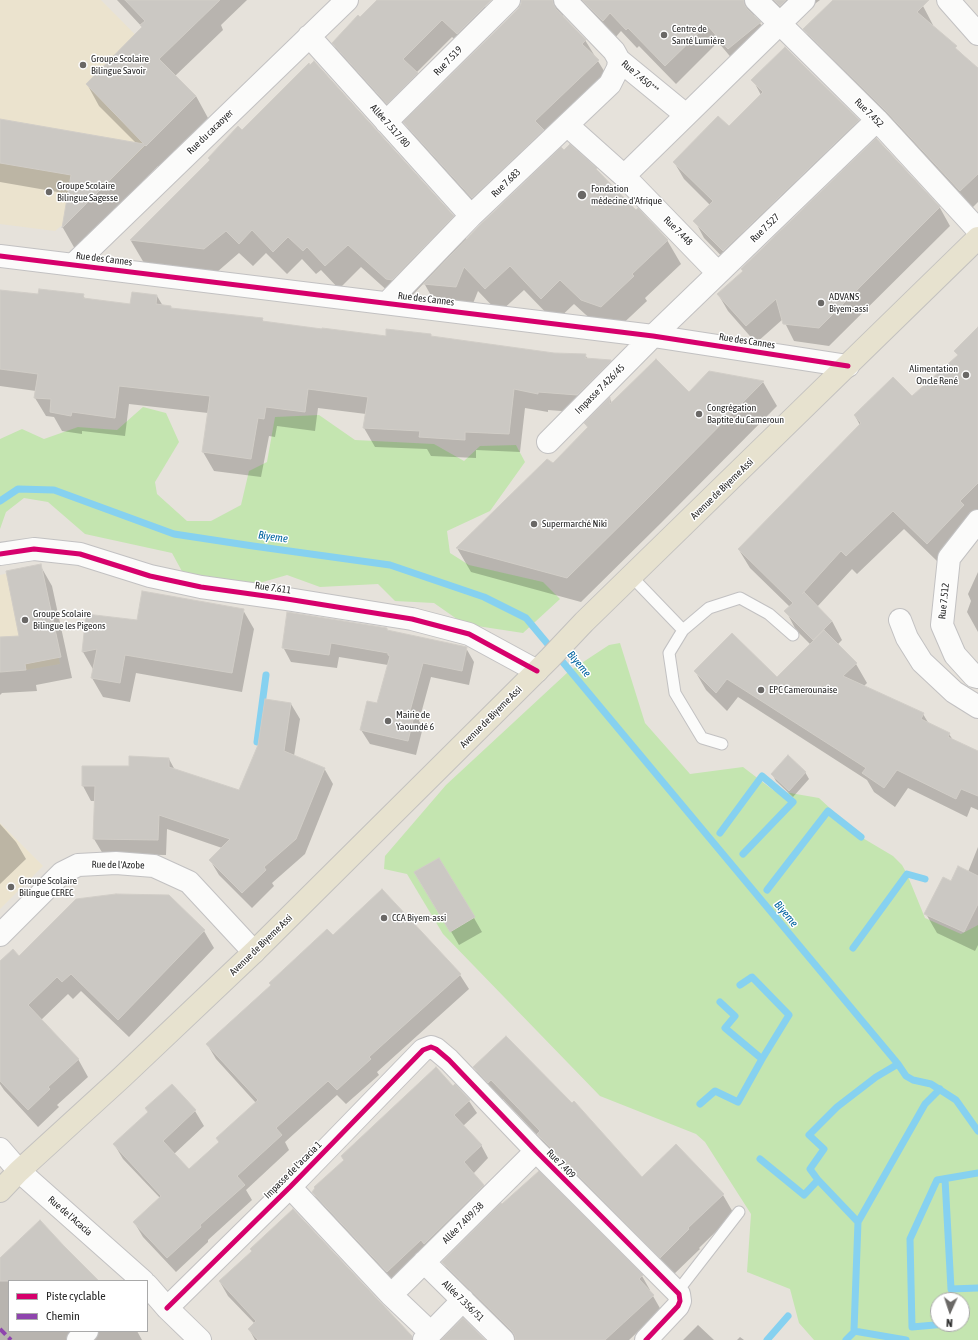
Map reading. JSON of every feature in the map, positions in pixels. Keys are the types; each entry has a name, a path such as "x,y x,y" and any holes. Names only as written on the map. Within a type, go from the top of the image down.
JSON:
{"main road":[{"name":"Avenue de Biyeme Assi","path":"0,1191 19,1171 122,1077 254,952 543,665 584,622 632,577 978,238"}],"street":[{"name":"Rue du cacaoyer","path":"74,264 347,0"},
{"name":"Rue 7.519","path":"386,122 509,0"},
{"name":"Rue 7.450***","path":"565,0 614,51 619,60 686,115"},
{"name":"Rue 7.452","path":"756,0 877,120 978,230"},
{"path":"624,176 804,0"},
{"path":"948,0 978,34"},
{"name":"Allée 7.517/80","path":"309,36 471,216"},
{"name":"Rue 7.683","path":"387,303 471,216 610,84 618,68 619,60"},
{"name":"Rue 7.527","path":"653,336 877,120"},
{"name":"Rue 7.448","path":"567,125 624,176 718,272"},
{"name":"Rue des Cannes","path":"0,256 653,336 848,366"},
{"name":"Impasse 7.426/45","path":"548,442 653,336"},
{"name":"Rue 7.512","path":"978,522 949,558 942,625 955,655 974,676 978,677"},
{"name":"Rue 7.611","path":"0,554 34,549 80,554 150,576 202,587 412,619 469,634 543,665"},
{"path":"900,620 907,638 922,662 954,692 978,707"},
{"name":"Rue de l'Azobe","path":"0,935 62,873 78,865 116,863 154,866 189,882 254,952"},
{"name":"Rue 7.409","path":"431,1047 436,1049 449,1060 536,1151 678,1293"},
{"name":"Impasse de l'acacia 1","path":"167,1308 290,1186 423,1050 431,1047"},
{"name":"Rue de l'Acacia","path":"0,1149 19,1171 141,1280"},
{"name":"Allée 7.409/38","path":"391,1295 536,1151"},
{"path":"290,1186 391,1295 427,1337 463,1300"},
{"name":"Allée 7.356/51","path":"424,1262 503,1340"},
{"name":"Rue de l'Acacia","path":"148,1287 200,1340"},
{"path":"646,1340 678,1306 680,1301 678,1293"},
{"path":"78,1340 86,1332"}],"lane":[{"path":"632,577 683,630"},
{"path":"722,744 702,738 675,693 669,654 683,630 709,608 740,598 769,614 793,635"},
{"path":"678,1293 739,1212"}],"shaded area":[{"name":"Groupe Scolaire Bilingue Savoir","path":"0,0 101,0 196,96 78,212 55,231 0,224"},
{"name":"Groupe Scolaire Bilingue les Pigeons","path":"38,566 60,664 26,670 0,672 0,575"},
{"name":"Groupe Scolaire Bilingue CEREC","path":"0,823 43,866 0,909"}],"green space":[{"path":"143,407 166,413 179,442 155,482 157,494 187,521 211,521 241,505 249,471 267,462 275,417 319,415 355,440 434,444 464,461 480,446 516,445 525,462 490,511 447,531 450,553 469,565 543,582 560,599 523,633 464,624 434,603 395,601 378,584 320,587 287,575 242,588 184,575 172,553 85,534 48,502 24,498 6,512 0,529 0,439 22,429 44,439 78,427 117,430"},
{"path":"620,643 645,723 690,774 743,767 773,790 819,798 861,837 893,856 902,865 925,918 961,934 978,925 978,1340 814,1340 799,1323 790,1289 747,1272 751,1214 705,1142 696,1134 600,1096 443,934 407,874 384,869 385,856 446,785 568,672 609,645"}],"building":[{"path":"125,0 220,0 159,59 196,96 62,228 71,175 0,163 0,119 144,144 86,84 142,27 140,25 145,21"},
{"path":"377,0 491,0 457,34 442,20 403,59 418,73 387,104 332,43 358,15 360,17"},
{"path":"521,0 553,0 556,9 586,40 582,44 599,60 535,121 544,130 472,198 403,122 518,9 521,4"},
{"path":"582,0 744,0 744,4 747,9 761,22 728,49 707,25 665,66 628,28 626,30 610,13 603,21"},
{"path":"774,0 786,0 780,6"},
{"path":"833,0 929,0 917,12 957,46 955,48 978,68 978,174 960,191 886,111 803,29"},
{"path":"785,47 859,120 723,251 693,221 713,201 673,162 718,116 729,126 763,92 751,80"},
{"path":"314,61 454,216 392,280 386,279 348,245 325,266 307,247 303,251 288,237 273,252 252,230 239,244 226,231 204,249 130,240 210,160 208,158 238,126 242,130 309,63 310,65"},
{"path":"876,138 940,207 819,328 783,324 776,299 746,326 717,294 743,271 741,269"},
{"path":"570,144 597,168 596,169 636,210 638,208 668,240 632,274 634,276 601,307 581,300 560,280 541,299 510,266 485,289 464,267 456,287 423,284 480,225 561,147 564,150"},
{"path":"39,289 84,294 83,298 130,304 132,292 157,295 156,304 171,306 171,308 263,318 262,321 386,336 386,329 431,334 431,336 554,353 586,354 585,358 611,361 577,395 538,392 538,394 514,389 509,434 465,432 465,440 419,437 420,431 363,428 368,397 308,389 305,412 266,407 264,419 258,418 251,459 202,452 210,396 119,386 115,418 72,412 71,416 50,412 51,399 34,398 38,374 0,369 0,290 38,294"},
{"path":"978,327 978,483 960,501 964,505 927,544 893,511 846,556 841,551 802,594 804,592 832,621 813,640 784,611 793,603 738,549 861,423 854,415 893,377 912,396 958,355 954,351"},
{"path":"656,359 689,392 709,371 764,381 567,578 456,548 547,459 553,463 588,427 584,423 610,397 610,404"},
{"name":"Groupe Scolaire Bilingue les Pigeons","path":"41,564 61,657 25,664 26,670 0,672 0,637 19,636 6,571"},
{"path":"142,591 244,609 232,673 125,655 120,683 91,678 97,649 82,652 86,614 137,620"},
{"path":"287,612 387,628 387,630 467,647 462,671 423,663 410,711 415,712 408,741 360,730 367,701 377,703 390,656 388,653 331,643 329,655 282,648"},
{"path":"824,630 857,663 843,676 924,713 921,719 950,733 948,737 978,751 978,796 961,789 956,799 897,770 884,788 862,773 866,768 727,679 716,693 694,671 732,633 777,677"},
{"path":"265,699 291,703 284,751 325,768 296,839 264,867 266,870 242,893 209,860 230,839 159,815 158,840 93,839 95,786 82,786 82,766 129,766 129,756 169,758 169,767 239,790 258,745"},
{"path":"788,755 806,772 789,791 771,774"},
{"path":"439,858 475,917 450,932 414,872"},
{"path":"958,866 978,876 978,904 964,932 924,914 943,877 951,881"},
{"path":"382,889 461,974 369,1057 371,1059 337,1090 328,1081 276,1128 282,1135 237,1176 245,1185 200,1225 201,1227 167,1258 133,1222 161,1196 113,1144 148,1112 145,1108 172,1084 196,1110 163,1141 189,1169 219,1142 216,1138 258,1100 206,1044 271,985 269,983 327,929 333,935"},
{"path":"116,894 169,895 205,930 118,1020 71,974 62,982 57,977 28,1005 79,1059 48,1087 50,1089 28,1110 0,1081 0,961 13,949 19,956 76,899"},
{"path":"506,1036 572,1103 574,1101 642,1177 676,1144 724,1194 688,1228 689,1229 660,1258 537,1134 540,1131 491,1080 488,1083 473,1067"},
{"path":"436,1067 453,1086 455,1084 470,1100 454,1115 482,1145 464,1162 484,1185 424,1244 421,1240 387,1272 312,1192 315,1188 314,1187 344,1160 341,1156"},
{"path":"539,1171 643,1275 639,1279 654,1295 605,1340 515,1340 515,1336 512,1331 442,1262 501,1203 502,1204"},
{"path":"293,1209 412,1336 412,1340 258,1340 248,1329 256,1321 219,1281 252,1251 250,1249"},
{"path":"40,1220 98,1280 0,1281 0,1258"},
{"path":"463,1318 485,1340 441,1340"}],"waterway":[{"name":"Biyeme","path":"0,501 18,489 54,490 174,534 390,565 484,597 526,618 898,1064 906,1076 913,1080 931,1084 956,1100 978,1131"},
{"path":"257,742 266,675"},
{"path":"720,833 762,776 793,802 743,854"},
{"path":"767,890 828,811 861,837"},
{"path":"853,948 907,874 925,879"},
{"path":"700,1104 715,1091 738,1102 789,1015 752,977 740,985"},
{"path":"720,1002 735,1016 725,1028 762,1059"},
{"path":"858,1222 818,1180 810,1169 824,1149 809,1135 837,1107 876,1077 898,1064"},
{"path":"854,1330 858,1222 925,1104 940,1089"},
{"path":"760,1159 804,1195 818,1180"},
{"path":"930,1325 912,1327 910,1239 937,1180 978,1173"},
{"path":"945,1179 951,1289 978,1288"},
{"path":"767,1340 788,1316"},
{"path":"854,1331 906,1340"},
{"path":"846,1340 853,1333"}],"marked path":[{"path":"0,1329 11,1340"}],"cycle path":[{"path":"0,256 653,336 848,366"},
{"path":"0,554 34,549 80,554 150,576 201,587 412,619 469,634 537,671"},
{"path":"167,1308 290,1187 423,1050 431,1047 436,1049 449,1060 536,1151 679,1294 680,1301 678,1306 646,1340"}],"place":[{"name":"Centre de Santé Lumiére","path":"664,35"},
{"name":"Groupe Scolaire Bilingue Savoir","path":"83,65"},
{"name":"Groupe Scolaire Bilingue Sagesse","path":"49,192"},
{"name":"Fondation médecine d'Afrique","path":"582,195"},
{"name":"ADVANS Biyem-assi","path":"821,303"},
{"name":"Alimentation Oncle René","path":"966,375"},
{"name":"Congrégation Baptite du Cameroun","path":"699,414"},
{"name":"Supermarché Niki","path":"534,524"},
{"name":"Groupe Scolaire Bilingue les Pigeons","path":"25,620"},
{"name":"EPC Camerounaise","path":"761,690"},
{"name":"Mairie de Yaoundé 6","path":"388,721"},
{"name":"Groupe Scolaire Bilingue CEREC","path":"11,887"},
{"name":"CCA Biyem-assi","path":"384,918"}]}
